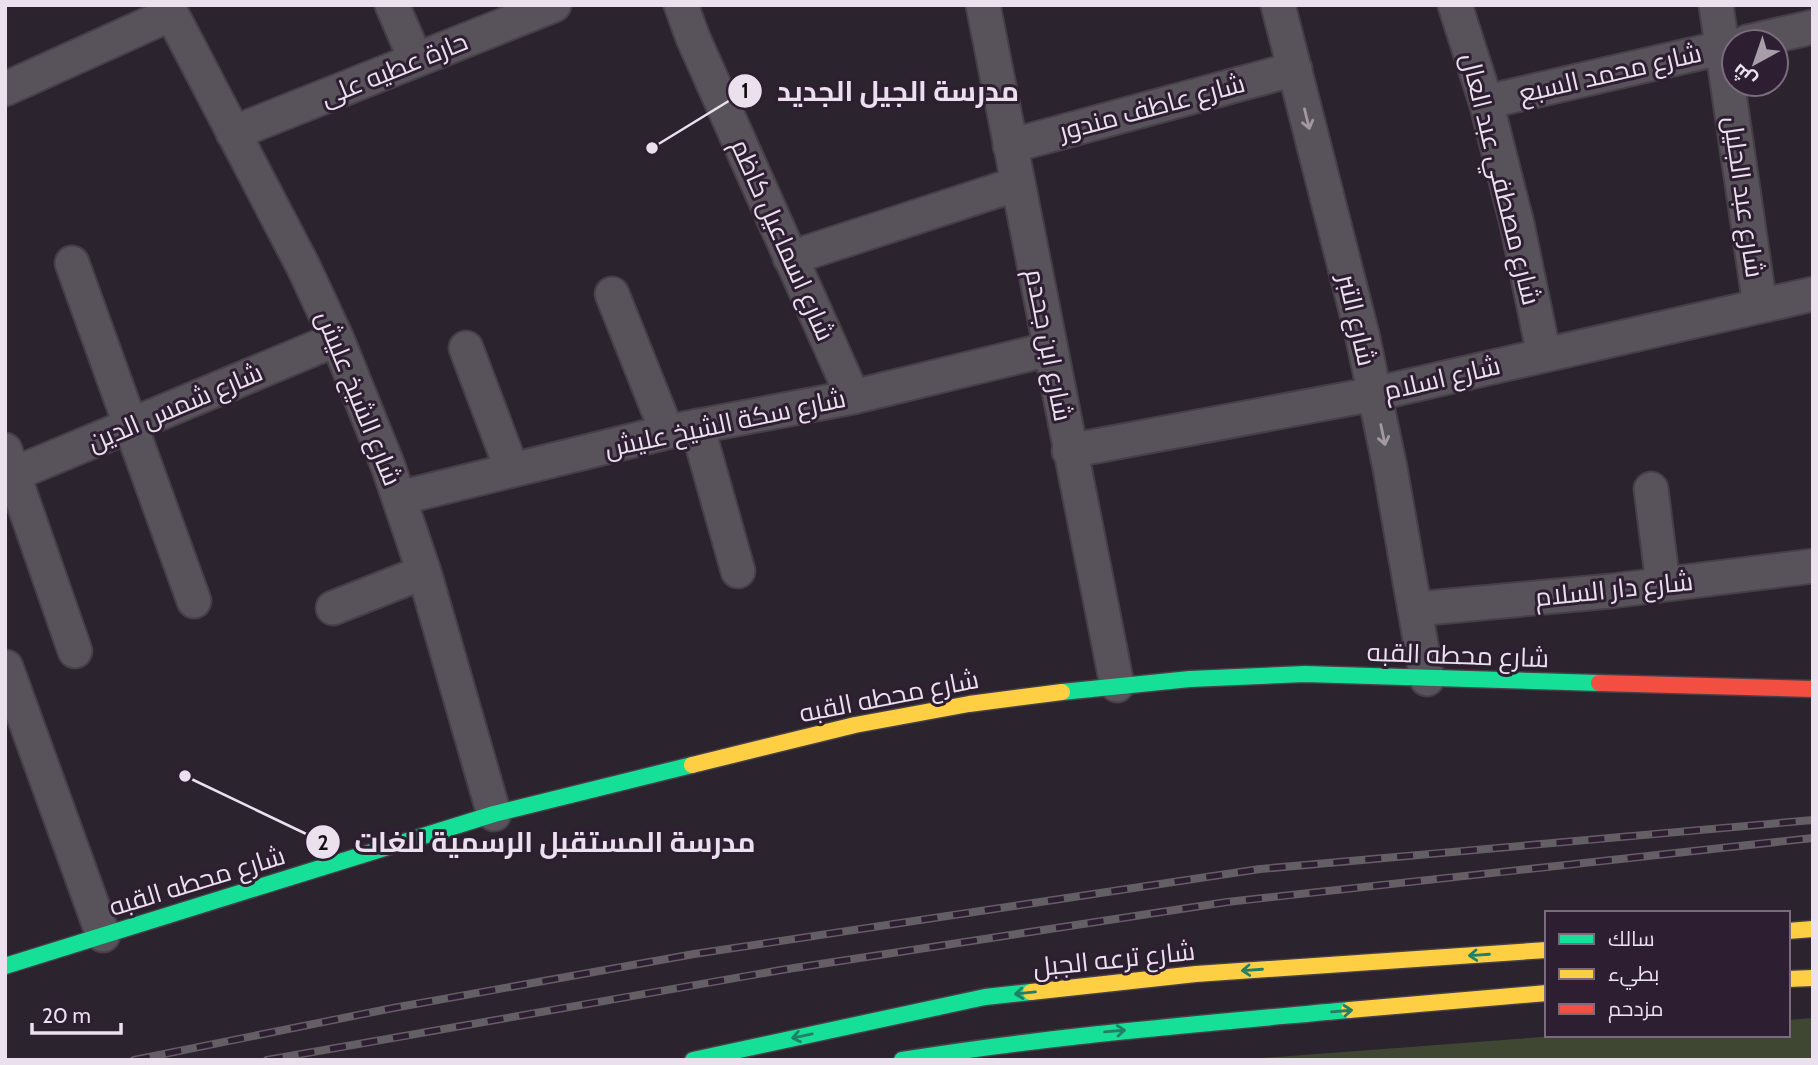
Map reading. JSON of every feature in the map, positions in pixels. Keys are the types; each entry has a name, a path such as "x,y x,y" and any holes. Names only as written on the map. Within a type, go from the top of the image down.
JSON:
{"main road":[{"name":"شارع محطه القبه","path":"5,967 494,814 855,725 969,704 1117,685 1305,674 1813,689"},
{"path":"1790,931 1813,929"},
{"name":"شارع ترعه الجبل","path":"693,1060 986,1003 1196,974 1530,957 1545,951"},
{"path":"1790,979 1813,978"},
{"path":"902,1060 992,1039 1104,1032 1537,990"}],"street":[{"path":"392,5 416,60"},
{"name":"شارع اسماعيل كاظم","path":"681,5 693,38 853,397"},
{"name":"شارع ابن جحدم","path":"983,5 1117,685"},
{"name":"شارع التبر","path":"1278,5 1362,334 1416,609 1427,679"},
{"name":"شارع مصطفي عبد العال","path":"1455,5 1486,102 1517,225 1544,355"},
{"name":"شارع عبد الجليل","path":"1716,5 1726,28"},
{"name":"حارة عطيه على","path":"233,133 549,6"},
{"path":"5,89 169,9"},
{"name":"شارع الشيخ عليش","path":"169,9 303,266 337,340 399,498 424,572 494,814"},
{"name":"شارع محمد السبع","path":"1790,32 1813,27"},
{"name":"شارع محمد السبع","path":"1486,102 1720,48"},
{"name":"شارع عاطف مندور","path":"1010,146 1295,69"},
{"name":"شارع عبد الجليل","path":"1739,98 1760,306"},
{"path":"790,258 1017,184"},
{"path":"72,263 194,601"},
{"path":"612,294 682,429 738,571"},
{"name":"شارع اسلام","path":"1069,451 1374,394 1813,294"},
{"name":"شارع شمس الدين","path":"9,462 131,426 337,340"},
{"path":"466,348 512,470"},
{"name":"شارع سكة الشيخ عليش","path":"399,498 682,429 853,397 1050,349"},
{"path":"9,462 75,651"},
{"path":"1651,489 1662,584"},
{"name":"شارع دار السلام","path":"1416,609 1611,591 1813,566"},
{"path":"333,608 424,572"},
{"path":"6,667 103,936"}],"green space":[{"path":"1813,1018 1813,1060 1236,1060 1545,1037 1790,1037 1790,1020"}],"railway":[{"path":"134,1060 393,1008 694,954 1260,869 1813,820"},
{"path":"267,1060 781,970 1227,902 1813,838"}],"traffic: fast":[{"path":"1062,692 1190,679 1305,674 1599,683"},
{"path":"5,966 494,814 692,765"},
{"path":"693,1060 985,997 1031,992"},
{"path":"902,1060 1069,1037 1349,1010"}],"traffic: slow":[{"path":"692,765 855,725 969,704 1062,692"},
{"path":"1790,931 1813,929"},
{"path":"1031,992 1196,974 1545,950"},
{"path":"1790,979 1813,978"},
{"path":"1349,1010 1545,993"}],"traffic: jam":[{"path":"1599,683 1813,689"}],"place":[{"name":"مدرسة الجيل الجديد","path":"652,148"},
{"name":"مدرسة المستقبل الرسمية للغات","path":"185,776"}]}
